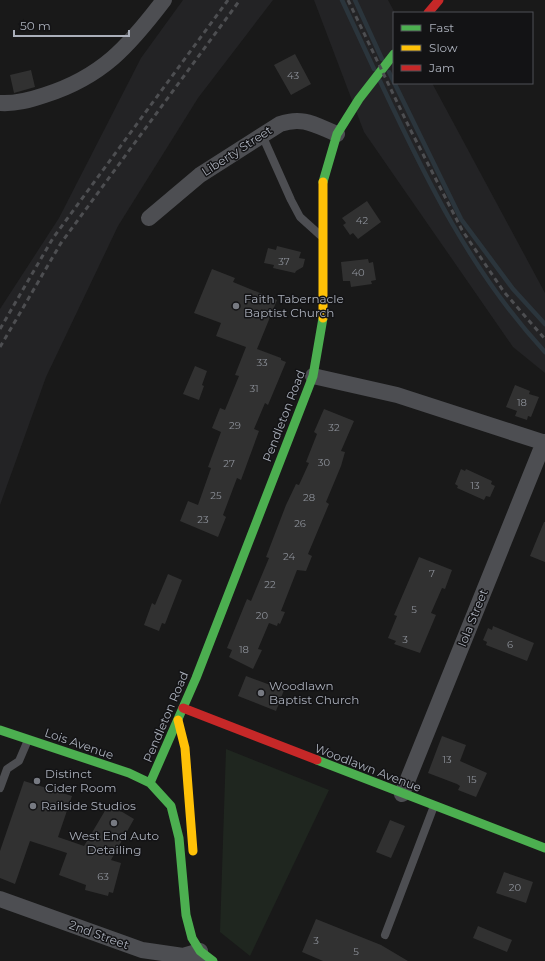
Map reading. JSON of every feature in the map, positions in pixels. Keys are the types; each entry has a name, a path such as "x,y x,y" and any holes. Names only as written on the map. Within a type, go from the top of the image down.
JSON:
{"street":[{"path":"0,103 13,104 61,90 90,75 107,64 120,51 164,0"},
{"path":"429,12 439,0"},
{"name":"Pendleton Road","path":"150,783 183,708 313,376 324,311 323,181 337,134 359,99 393,55"},
{"name":"Liberty Street","path":"149,218 200,175 280,124 292,120 301,120 337,134"},
{"name":"Iola Street","path":"313,376 397,395 545,442 402,794"},
{"name":"Woodlawn Avenue","path":"183,708 402,794 545,848"},
{"path":"178,720 185,748 194,863"},
{"name":"Lois Avenue","path":"0,730 128,773 150,783"},
{"path":"150,783 171,806 179,838 186,915 192,938 200,956 213,961"},
{"path":"186,915 192,878"},
{"name":"2nd Street","path":"0,899 142,950 183,956 200,956"}],"lane":[{"path":"262,135 300,217 323,237"},
{"path":"0,788 7,769 19,761 28,739"},
{"path":"385,935 434,806"}],"shaded area":[{"path":"183,0 273,0 198,98 118,226 46,377 0,505 0,309 59,218 141,58"},
{"path":"314,0 388,0 394,12 393,12 393,84 433,84 545,293 545,373 513,347 364,132"},
{"path":"226,749 329,790 250,956 220,932"}],"building":[{"path":"295,54 311,84 291,95 274,65"},
{"path":"31,70 35,87 14,93 10,75"},
{"path":"367,201 381,222 358,239 353,233 350,235 343,225 346,223 342,218"},
{"path":"277,246 301,252 299,258 305,259 303,267 295,273 273,268 274,265 264,263 268,248 276,250"},
{"path":"368,259 369,263 373,262 376,280 371,281 372,284 351,287 350,281 343,281 341,262"},
{"path":"212,269 235,278 233,282 277,300 257,349 281,358 281,360 286,362 268,405 265,403 254,429 259,431 241,480 237,478 223,515 226,517 218,537 180,521 188,501 198,505 211,468 208,467 221,432 212,428 220,408 225,410 239,376 235,375 246,347 216,336 221,323 194,313"},
{"path":"195,366 207,371 199,400 183,394"},
{"path":"515,385 530,391 529,394 539,397 531,417 528,416 527,420 515,416 517,411 506,407"},
{"path":"324,409 354,421 341,451 345,452 341,466 326,502 329,504 308,554 312,556 306,571 297,570 281,611 285,612 280,624 278,623 277,626 269,623 258,649 262,650 253,669 229,657 232,650 227,648 247,599 251,601 269,558 266,557 286,505 296,484 299,485 309,463 306,462 317,434 314,432"},
{"path":"461,469 465,471 466,469 492,481 491,484 495,486 490,497 486,496 484,500 457,488 458,486 455,484"},
{"path":"545,522 545,562 530,556"},
{"path":"419,557 452,570 445,589 442,588 431,613 436,615 420,653 394,644 396,641 388,638 397,616 394,615"},
{"path":"168,574 182,580 165,624 162,623 159,631 144,625 152,603 155,605"},
{"path":"493,626 534,643 527,661 486,645 487,642 483,640 488,628 492,630"},
{"name":"Woodlawn Baptist Church","path":"246,676 284,690 276,711 238,696"},
{"path":"442,736 466,745 460,761 487,773 476,797 458,790 460,786 457,784 428,773"},
{"path":"24,781 72,796 58,837 84,846 109,804 134,819 111,860 121,863 113,893 109,892 108,896 85,890 86,885 59,875 67,853 30,841 15,884 0,878 0,851"},
{"path":"390,820 405,826 391,858 376,852"},
{"path":"504,872 533,882 526,903 496,893"},
{"path":"316,919 381,945 408,961 323,961 302,952"},
{"path":"478,926 512,940 507,952 473,938"}],"waterway":[{"path":"342,0 374,69"},
{"path":"355,0 382,59"},
{"path":"389,72 393,80"},
{"path":"380,81 433,189 472,257 494,290 545,352"},
{"path":"395,84 461,219 513,289 545,324"}],"railway":[{"path":"0,329 53,238 228,0"},
{"path":"0,347 61,243 240,0"},
{"path":"348,0 410,129 462,230 504,292 545,339"}],"traffic: fast":[{"path":"323,182 337,134 359,99 393,55"},
{"path":"150,783 196,678 313,376 323,318"},
{"path":"0,730 129,773 150,783 171,806 179,838 186,915 192,938 200,951 213,961"},
{"path":"317,760 545,848"}],"traffic: slow":[{"path":"323,182 323,318"},
{"path":"178,720 185,748 193,851"}],"traffic: jam":[{"path":"429,12 439,0"},
{"path":"183,708 317,760"}],"place":[{"name":"Faith Tabernacle Baptist Church","path":"236,306"},
{"name":"Woodlawn Baptist Church","path":"261,693"},
{"name":"Distinct Cider Room","path":"37,781"},
{"name":"Railside Studios","path":"33,806"},
{"name":"West End Auto Detailing","path":"114,823"}]}
